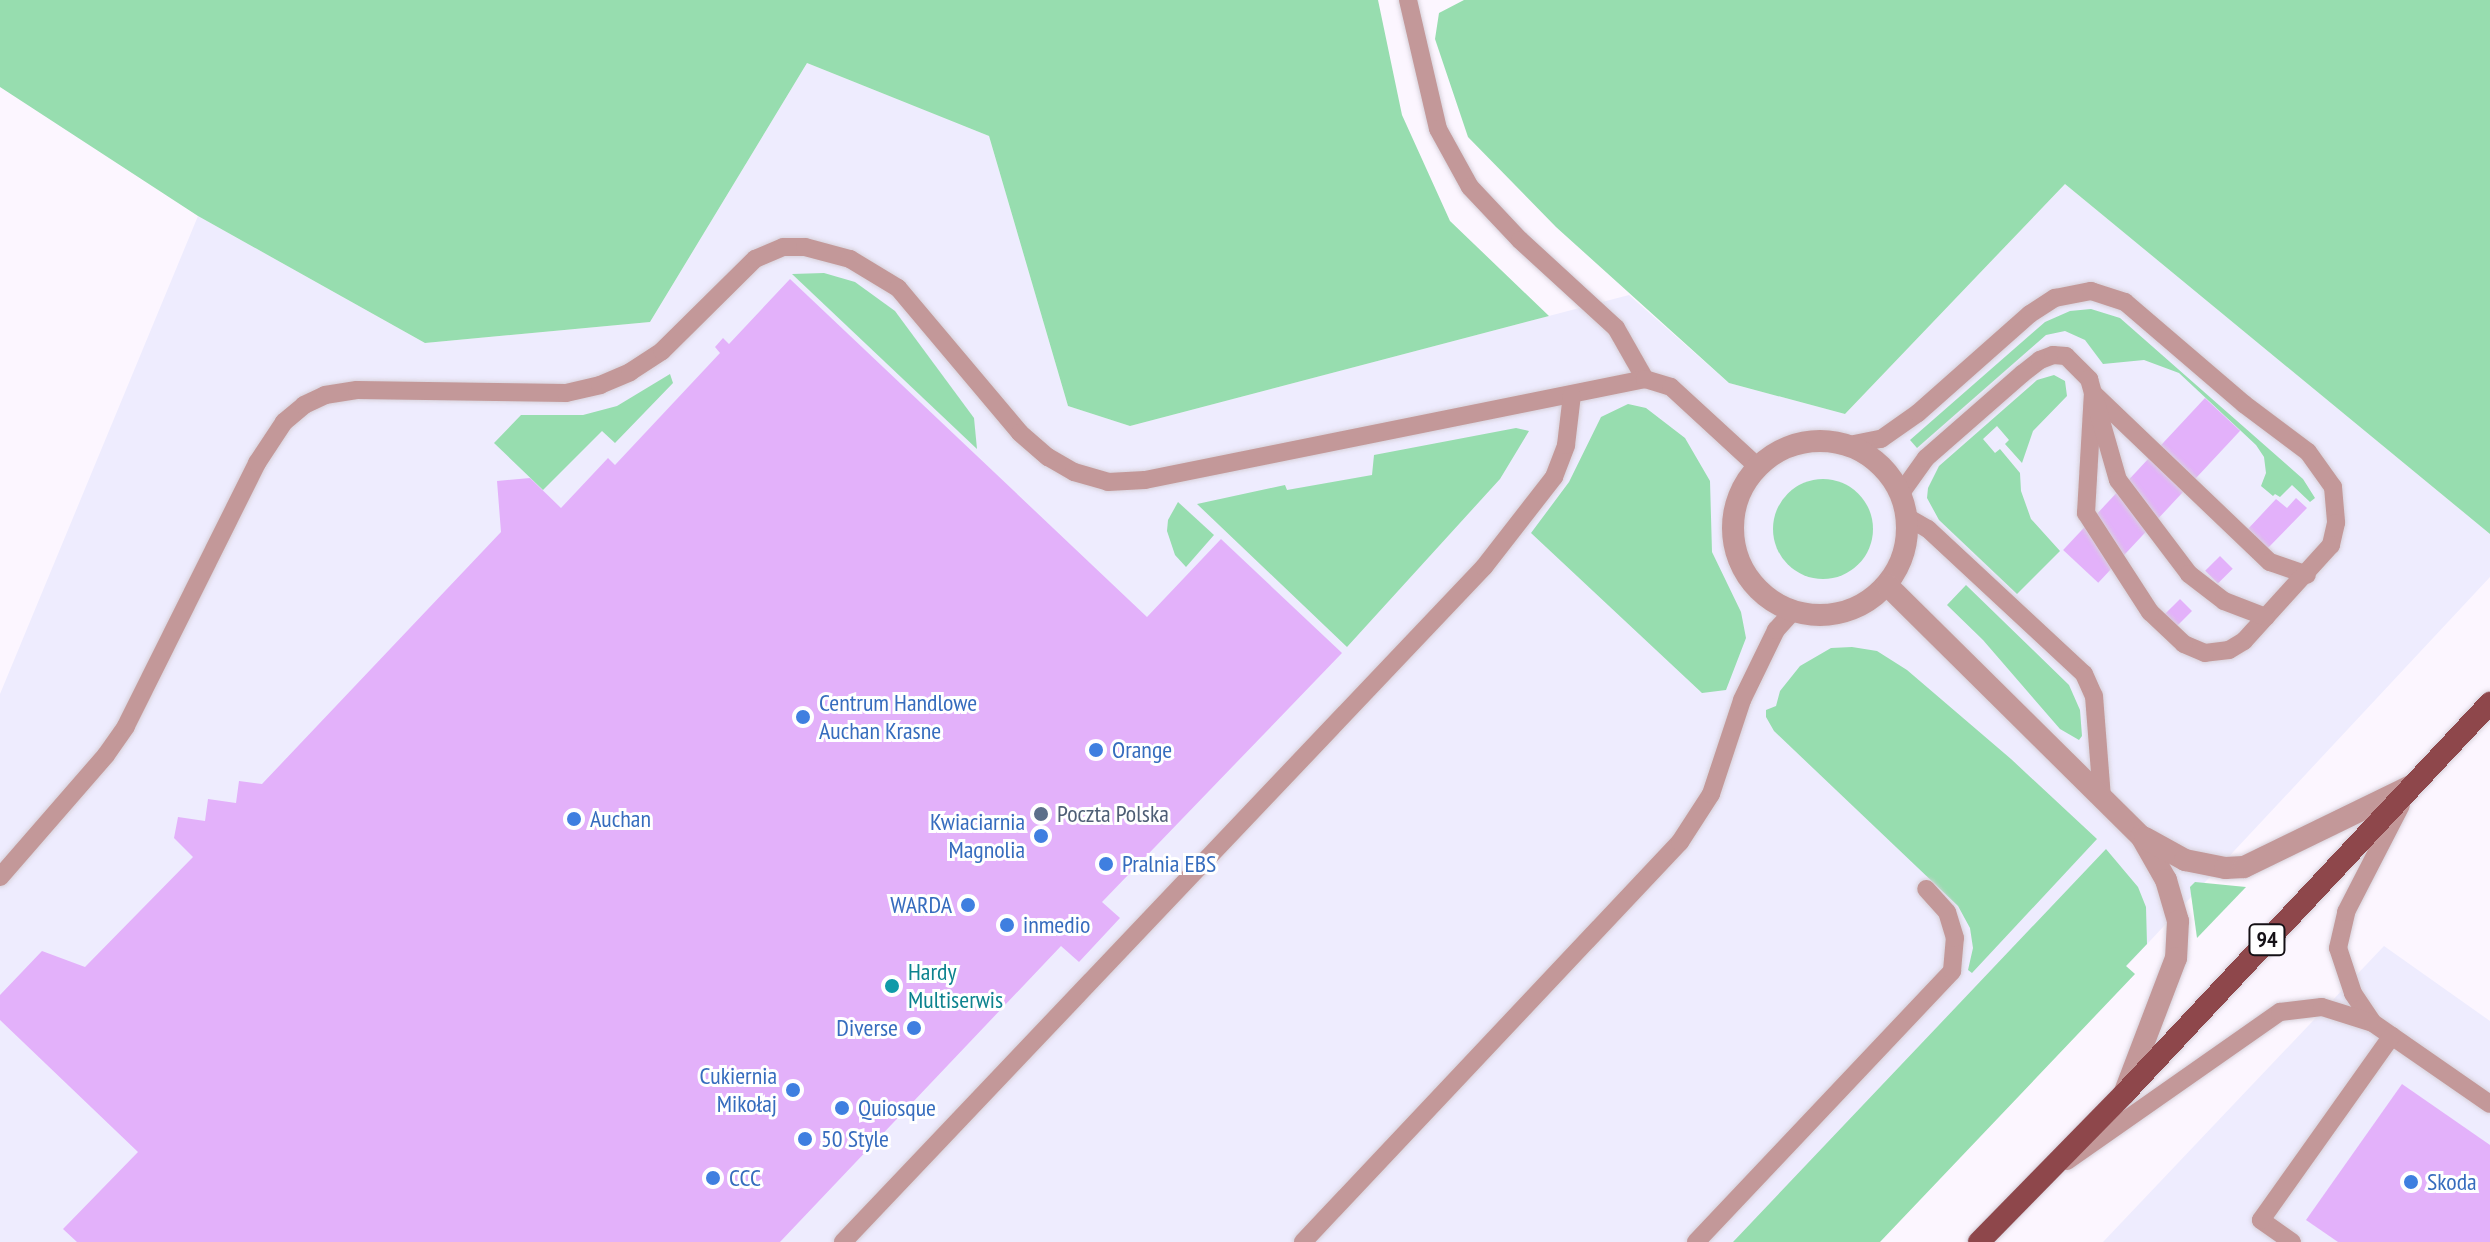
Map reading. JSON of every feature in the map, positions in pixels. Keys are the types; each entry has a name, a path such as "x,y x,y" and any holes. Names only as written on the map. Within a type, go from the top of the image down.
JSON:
{"main road":[{"name":"94","path":"1979,1242 2124,1094 2490,703"}],"street":[{"path":"1825,440 1849,445 1871,456 1888,472 1901,493 1907,517 1904,553 1887,585 1860,607 1826,616 1792,612 1766,597 1746,576 1735,548 1733,519 1740,490 1758,467 1777,451 1801,443 1825,440"},
{"path":"1887,585 2141,836 2185,860 2225,868 2244,867 2411,786"},
{"path":"2124,1094 2176,958 2175,900 2141,836"}],"lane":[{"path":"1408,0 1431,107 1453,159 1470,187 1520,240 1616,328 1645,379"},
{"path":"0,877 106,755 126,726 257,463 284,422 304,405 325,395 357,390 566,393 600,385 630,372 662,351 755,259 783,247 805,247 850,259 898,288 1020,433 1048,457 1074,472 1108,482 1145,480 1645,379 1671,387 1758,467"},
{"path":"1849,445 1881,439 1918,413 2030,314 2055,298 2091,291 2125,302 2244,404 2308,452 2333,487 2336,523 2331,545 2244,641 2229,650 2205,653 2184,644 2150,612 2086,513 2093,393"},
{"path":"1901,493 1926,458 2040,360 2053,355 2066,356 2082,369 2093,393 2118,480 2180,562 2224,601 2266,617"},
{"path":"2093,393 2270,562 2307,575"},
{"path":"843,1242 1501,547 1554,477 1566,445 1572,395"},
{"path":"1907,517 1928,529 2084,674 2094,696 2102,797"},
{"path":"1303,1242 1680,842 1711,794 1742,700 1776,630 1792,612"},
{"path":"2373,1023 2353,993 2338,948 2346,912 2411,786"},
{"path":"1696,1242 1952,971 1955,938 1947,912 1926,889"},
{"path":"2032,1186 2280,1012 2322,1007 2373,1023 2490,1104"},
{"path":"2292,1242 2261,1220 2392,1036"}],"shaded area":[{"path":"807,63 989,136 1068,406 1130,426 1629,295 1729,383 1845,414 2065,184 2490,534 2490,577 2107,987 1861,1242 0,1242 0,694 198,216 425,343 650,322"},
{"path":"2384,946 2490,1021 2490,1242 2103,1242"}],"green space":[{"path":"0,0 1378,0 1402,115 1450,221 1549,316 1130,426 1068,406 989,136 807,63 650,322 425,343 198,216 0,87"},
{"path":"1464,0 2490,0 2490,534 2065,184 1845,414 1729,383 1556,227 1468,137 1435,39 1439,13"},
{"path":"824,273 855,282 895,311 974,418 977,449 792,274"},
{"path":"2091,309 2120,318 2303,479 2315,498 2310,502 2292,485 2280,497 2273,496 2261,486 2266,473 2264,457 2256,445 2179,373 2144,360 2103,364 2085,340 2065,331 2046,335 1917,448 1910,440 2045,322 2070,311"},
{"path":"670,374 673,383 615,443 602,431 543,490 494,443 521,415 583,415 617,406"},
{"path":"2054,375 2065,381 2067,396 2033,431 2022,463 2005,444 2009,440 1997,426 1983,439 1995,453 2000,449 2020,473 2021,491 2031,519 2060,551 2017,594 1939,520 1927,498 1928,488 1939,466 2037,380"},
{"path":"1628,404 1646,408 1685,438 1710,481 1712,552 1741,612 1746,638 1726,690 1702,693 1531,533 1569,482 1601,417"},
{"path":"1516,428 1529,431 1500,479 1347,647 1197,504 1285,485 1287,490 1372,475 1374,455"},
{"path":"1823,479 1842,483 1858,494 1869,510 1873,529 1869,548 1858,564 1842,575 1823,579 1804,575 1788,564 1777,548 1773,529 1777,510 1788,494 1804,483"},
{"path":"1178,502 1214,535 1186,567 1175,555 1167,531 1168,520"},
{"path":"1966,585 2069,685 2080,710 2082,736 2079,740 2060,729 1983,640 1947,605"},
{"path":"1831,648 1877,651 1907,670 2011,759 2097,839 1972,973 1968,970 1973,948 1970,928 1958,906 1774,731 1766,717 1766,710 1776,706 1780,691 1800,666"},
{"path":"2106,849 2138,887 2146,907 2147,944 2126,966 2135,974 1880,1242 1733,1242"},
{"path":"2195,882 2246,887 2197,938 2190,887"}],"building":[{"name":"Centrum Handlowe Auchan Krasne","path":"790,279 1147,617 1221,539 1342,653 1102,902 1120,918 1079,962 1061,946 780,1242 77,1242 63,1229 138,1152 0,1020 0,995 42,951 85,967 193,857 174,838 178,817 205,821 208,799 236,803 239,781 262,784 501,532 497,481 530,478 561,508 608,458 615,465 720,353 715,347 723,338 729,344"},
{"path":"2205,398 2240,431 2098,583 2063,550"},
{"path":"2296,498 2307,508 2267,549 2247,530 2276,499 2287,508"},
{"path":"2220,556 2233,569 2218,584 2205,571"},
{"path":"2180,599 2192,611 2176,627 2164,615"},
{"name":"Skoda","path":"2402,1084 2490,1145 2490,1242 2338,1242 2306,1220"}],"place":[{"name":"Centrum Handlowe Auchan Krasne","path":"803,717"},
{"name":"Orange","path":"1096,750"},
{"name":"Poczta Polska","path":"1041,814"},
{"name":"Auchan","path":"574,819"},
{"name":"Kwiaciarnia Magnolia","path":"1041,836"},
{"name":"Pralnia EBS","path":"1106,864"},
{"name":"WARDA","path":"968,905"},
{"name":"inmedio","path":"1007,925"},
{"name":"Hardy Multiserwis","path":"892,986"},
{"name":"Diverse","path":"914,1028"},
{"name":"Cukiernia Mikołaj","path":"793,1090"},
{"name":"Quiosque","path":"842,1108"},
{"name":"50 Style","path":"805,1139"},
{"name":"CCC","path":"713,1178"},
{"name":"Skoda","path":"2411,1182"}]}
